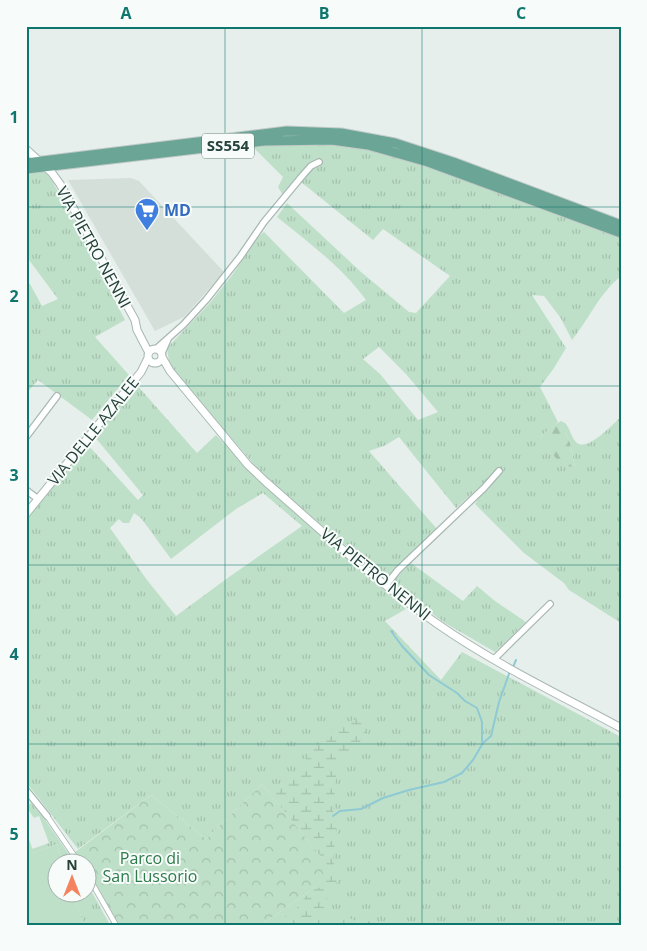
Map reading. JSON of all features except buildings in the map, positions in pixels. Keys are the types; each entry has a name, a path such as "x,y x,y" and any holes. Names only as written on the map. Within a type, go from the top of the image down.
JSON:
{"main road":[{"name":"SS554","path":"26,162 287,131 341,133 395,143 444,159 621,225"},
{"name":"SS554","path":"26,169 264,141 332,140 368,145 428,162 621,233"}],"street":[{"name":"VIA PIETRO NENNI","path":"26,149 60,184 134,320 142,339 248,465 386,585 439,626 494,659 621,728"},
{"path":"155,356 171,336 212,293 264,222 303,174 315,163 319,162"},
{"name":"VIA DELLE AZALEE","path":"26,514 155,356"},
{"path":"26,437 57,396"},
{"path":"386,585 398,570 500,471"},
{"path":"26,490 38,499"},
{"path":"494,659 550,604"},
{"path":"26,790 73,854"},
{"path":"98,894 116,925"}],"shaded area":[{"path":"131,178 139,181 224,272 184,317 155,331 68,180"}],"green space":[{"path":"313,142 350,145 397,155 621,236 621,276 606,291 572,340 560,317 544,296 532,295 566,348 540,387 558,422 541,436 575,467 570,443 565,432 565,423 575,441 580,444 586,444 599,437 621,417 621,623 569,590 564,583 524,553 475,504 483,491 488,490 501,473 498,470 456,508 399,437 384,446 369,451 437,529 386,579 298,506 257,468 172,369 167,348 209,304 233,274 257,238 264,232 344,313 366,300 336,266 277,217 287,203 361,272 409,312 416,313 450,276 383,229 373,240 301,182 316,165 321,163 322,158 314,161 282,194 278,187 283,177 253,147","holes":["379,347 406,374 438,412 418,420 380,374 363,359"]},
{"path":"40,171 46,173 51,179 125,320 95,337 129,375 92,420 38,380 26,394 26,283 30,284 42,306 58,299 26,256 26,173"},
{"path":"136,384 197,453 216,435 268,489 406,609 385,621 441,680 462,652 621,737 621,925 261,925 310,891 326,863 262,784 206,839 151,795 78,849 26,782 26,519 87,444 138,500 143,495 94,436","holes":["263,493 302,526 176,616 147,580 110,528 119,519 123,523 129,523 134,513 141,518 171,559 236,509"]},
{"path":"561,421 565,423 565,432 570,443 575,467 568,466 559,461 541,436"},
{"path":"411,563 463,601 477,586 526,622 495,652 445,623 391,583"},
{"path":"362,716 366,733 352,753 337,764 333,816 337,832 333,854 335,869 340,875 335,886 328,884 325,925 274,925 298,907 310,891 320,887 328,868 326,863 271,795 294,774 327,733"},
{"name":"Parco di San Lussorio","path":"262,784 326,863 328,868 320,887 310,891 261,925 116,925 98,894 98,854 74,853 151,795 206,839"},
{"path":"31,803 69,854 60,854 57,844 34,853 32,849 49,843 39,816 34,818 26,806"},
{"path":"26,831 34,853 57,844 60,854 48,854 48,904 77,904 84,925 26,925"},
{"path":"98,903 110,925 84,925 77,904"},
{"path":"348,917 357,922 371,921 378,925 335,925 341,919"}],"waterway":[{"path":"391,631 429,675 477,708 482,722 482,742"},
{"path":"513,667 516,660"},
{"path":"333,816 340,811 361,809 383,798 444,782 462,773 473,760 483,743 491,736 499,702 510,671"}],"place":[{"name":"MD","path":"147,231"}]}
